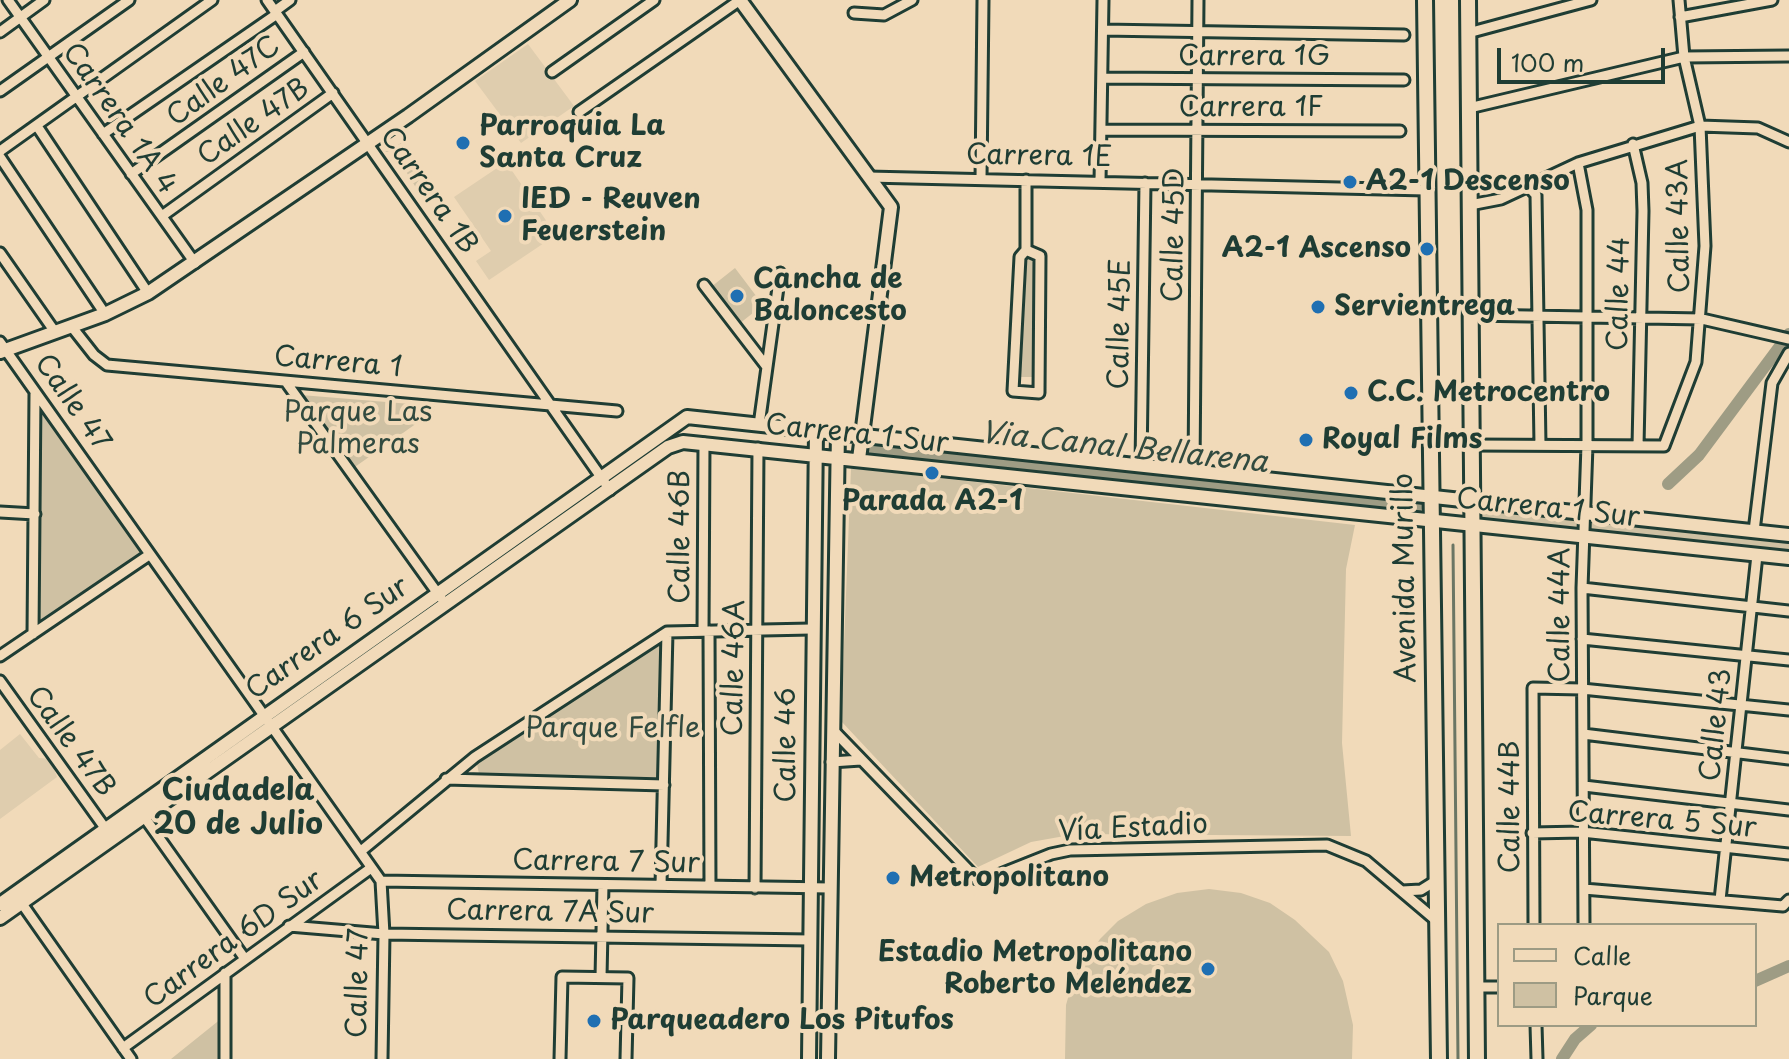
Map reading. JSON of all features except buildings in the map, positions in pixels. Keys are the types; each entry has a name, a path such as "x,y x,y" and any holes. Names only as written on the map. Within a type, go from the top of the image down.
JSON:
{"main road":[{"name":"Avenida Murillo","path":"1425,0 1439,1059"},
{"path":"1468,0 1470,525 1477,1059"}],"street":[{"name":"Carrera 1A 4","path":"8,0 195,263"},
{"path":"0,32 44,0"},
{"path":"0,91 129,0"},
{"path":"105,314 0,154 212,0"},
{"name":"Carrera 1B","path":"267,0 606,485"},
{"path":"103,134 290,0"},
{"name":"Calle 47","path":"382,1059 384,934 381,881 2,348 72,327 148,293 570,0"},
{"path":"552,72 654,0"},
{"path":"579,112 740,0 891,207 859,459"},
{"path":"854,13 884,15 912,0"},
{"path":"981,179 983,0"},
{"path":"1100,182 1103,0"},
{"name":"Calle 45D","path":"1194,470 1198,0"},
{"path":"1468,33 1547,5 1591,0"},
{"name":"Calle 43A","path":"1638,446 1664,446 1696,362 1702,319 1705,246 1700,126 1684,57 1679,0"},
{"path":"1680,17 1772,0"},
{"path":"1103,30 1404,35"},
{"name":"Calle 47C","path":"131,174 304,52"},
{"path":"1469,108 1684,57 1789,56"},
{"name":"Carrera 1G","path":"1103,78 1404,80"},
{"name":"Calle 47B","path":"162,216 333,93"},
{"path":"37,126 148,293"},
{"path":"1470,205 1501,199 1526,184 1633,144 1700,126 1758,128 1789,142"},
{"name":"Carrera 1F","path":"1102,130 1400,131"},
{"name":"Calle 44","path":"1633,144 1642,183 1643,318 1638,446"},
{"name":"Calle 44A","path":"1578,163 1587,210 1588,317 1582,588 1584,923"},
{"name":"Carrera 1E","path":"868,177 1426,190"},
{"path":"1026,180 1026,250 1020,257 1013,391 1039,393 1040,256 1026,250"},
{"name":"Calle 45E","path":"1141,465 1145,183"},
{"path":"1526,184 1536,195 1540,445"},
{"path":"0,253 55,332"},
{"path":"780,273 759,425 1789,535"},
{"path":"704,285 767,367"},
{"path":"1471,315 1702,319 1785,338"},
{"name":"Carrera 1","path":"72,327 94,355 107,365 617,411"},
{"path":"1754,531 1772,383 1789,353"},
{"path":"286,382 446,604"},
{"path":"33,634 35,394"},
{"name":"Carrera 6 Sur","path":"268,719 446,604 606,485 687,417 759,425"},
{"name":"Calle 46","path":"809,1059 811,629 816,431"},
{"name":"Calle 46","path":"828,1059 838,432"},
{"name":"Carrera 6 Sur","path":"0,904 18,898 140,811 437,592 668,447 683,442"},
{"name":"Carrera 1 Sur","path":"683,442 1789,558"},
{"name":"Calle 46B","path":"704,443 710,886"},
{"path":"1470,445 1638,446"},
{"name":"Calle 46A","path":"755,888 758,448"},
{"path":"0,512 35,514"},
{"path":"0,656 149,555"},
{"name":"Calle 43","path":"1720,900 1757,555"},
{"path":"1582,588 1789,611"},
{"path":"361,851 446,779 667,632 811,629"},
{"path":"661,885 667,632"},
{"path":"1582,639 1789,660"},
{"name":"Calle 47B","path":"0,681 105,828"},
{"name":"Calle 44B","path":"1534,923 1533,688 1582,689"},
{"path":"1582,689 1789,710"},
{"name":"Vía Estadio","path":"832,729 971,876 983,881 1051,854 1070,850 1309,843 1355,854 1438,922"},
{"path":"1583,734 1789,759"},
{"path":"831,762 861,760"},
{"path":"446,779 664,785"},
{"path":"1584,786 1789,810"},
{"path":"140,811 245,959"},
{"name":"Carrera 6 Sur","path":"0,918 18,898 105,828 140,811"},
{"name":"Carrera 5 Sur","path":"1532,833 1582,832 1789,854"},
{"name":"Carrera 6D Sur","path":"127,1055 225,973 371,868"},
{"path":"1402,891 1421,890 1437,880"},
{"name":"Carrera 7 Sur","path":"381,881 830,888"},
{"path":"601,977 603,885"},
{"path":"1584,889 1786,903"},
{"path":"18,898 127,1055"},
{"name":"Carrera 7A Sur","path":"289,926 384,934 810,940"},
{"path":"225,973 225,1059"},
{"path":"560,1059 562,977 628,978 626,1059"},
{"path":"1476,987 1497,987"},
{"path":"1536,1027 1537,1059"}],"shaded area":[{"path":"528,44 574,106 521,143 475,81"},
{"name":"IED - Reuven Feuerstein","path":"506,162 556,235 489,280 476,261 491,251 454,197"},
{"path":"20,734 39,758 51,759 57,777 0,819 0,750"}],"green space":[{"path":"403,142 430,182 418,191 394,152 385,152"},
{"path":"1024,258 1035,258 1034,377 1019,377"},
{"name":"Cancha de Baloncesto","path":"735,268 763,305 739,324 711,287"},
{"path":"36,395 145,554 33,632"},
{"name":"Parque Las Palmeras","path":"301,395 435,406 434,411 352,469"},
{"path":"851,468 1355,525 1346,569 1342,743 1351,836 1076,834 1031,842 978,867 841,721"},
{"path":"1480,507 1789,541 1789,553 1480,520"},
{"name":"Parque Felfle","path":"665,634 663,782 480,779 476,759"},
{"name":"Estadio Metropolitano Roberto Meléndez","path":"1209,889 1241,893 1270,903 1295,920 1329,952 1343,981 1353,1025 1352,1059 1065,1059 1066,1005 1073,980 1100,939 1118,921 1146,904 1177,893"},
{"path":"227,1014 227,1059 171,1059"}],"waterway":[{"name":"Via Canal Bellarena","path":"1668,484 1699,455 1789,334"},
{"name":"Via Canal Bellarena","path":"873,449 1417,506"},
{"path":"1453,545 1458,1059"},
{"path":"1757,980 1789,966"},
{"path":"1562,1059 1575,1039 1589,1027"}],"place":[{"name":"Parroquia La Santa Cruz","path":"463,143"},
{"name":"A2-1 Descenso","path":"1350,182"},
{"name":"IED - Reuven Feuerstein","path":"505,216"},
{"name":"A2-1 Ascenso","path":"1427,249"},
{"name":"Cancha de Baloncesto","path":"737,296"},
{"name":"Servientrega","path":"1318,307"},
{"name":"C.C. Metrocentro","path":"1351,393"},
{"name":"Royal Films","path":"1306,440"},
{"name":"Parada A2-1","path":"932,473"},
{"name":"Metropolitano","path":"893,878"},
{"name":"Estadio Metropolitano Roberto Meléndez","path":"1208,969"},
{"name":"Parqueadero Los Pitufos","path":"594,1021"}],"district":[{"name":"Ciudadela 20 de Julio","path":"238,809"}]}
